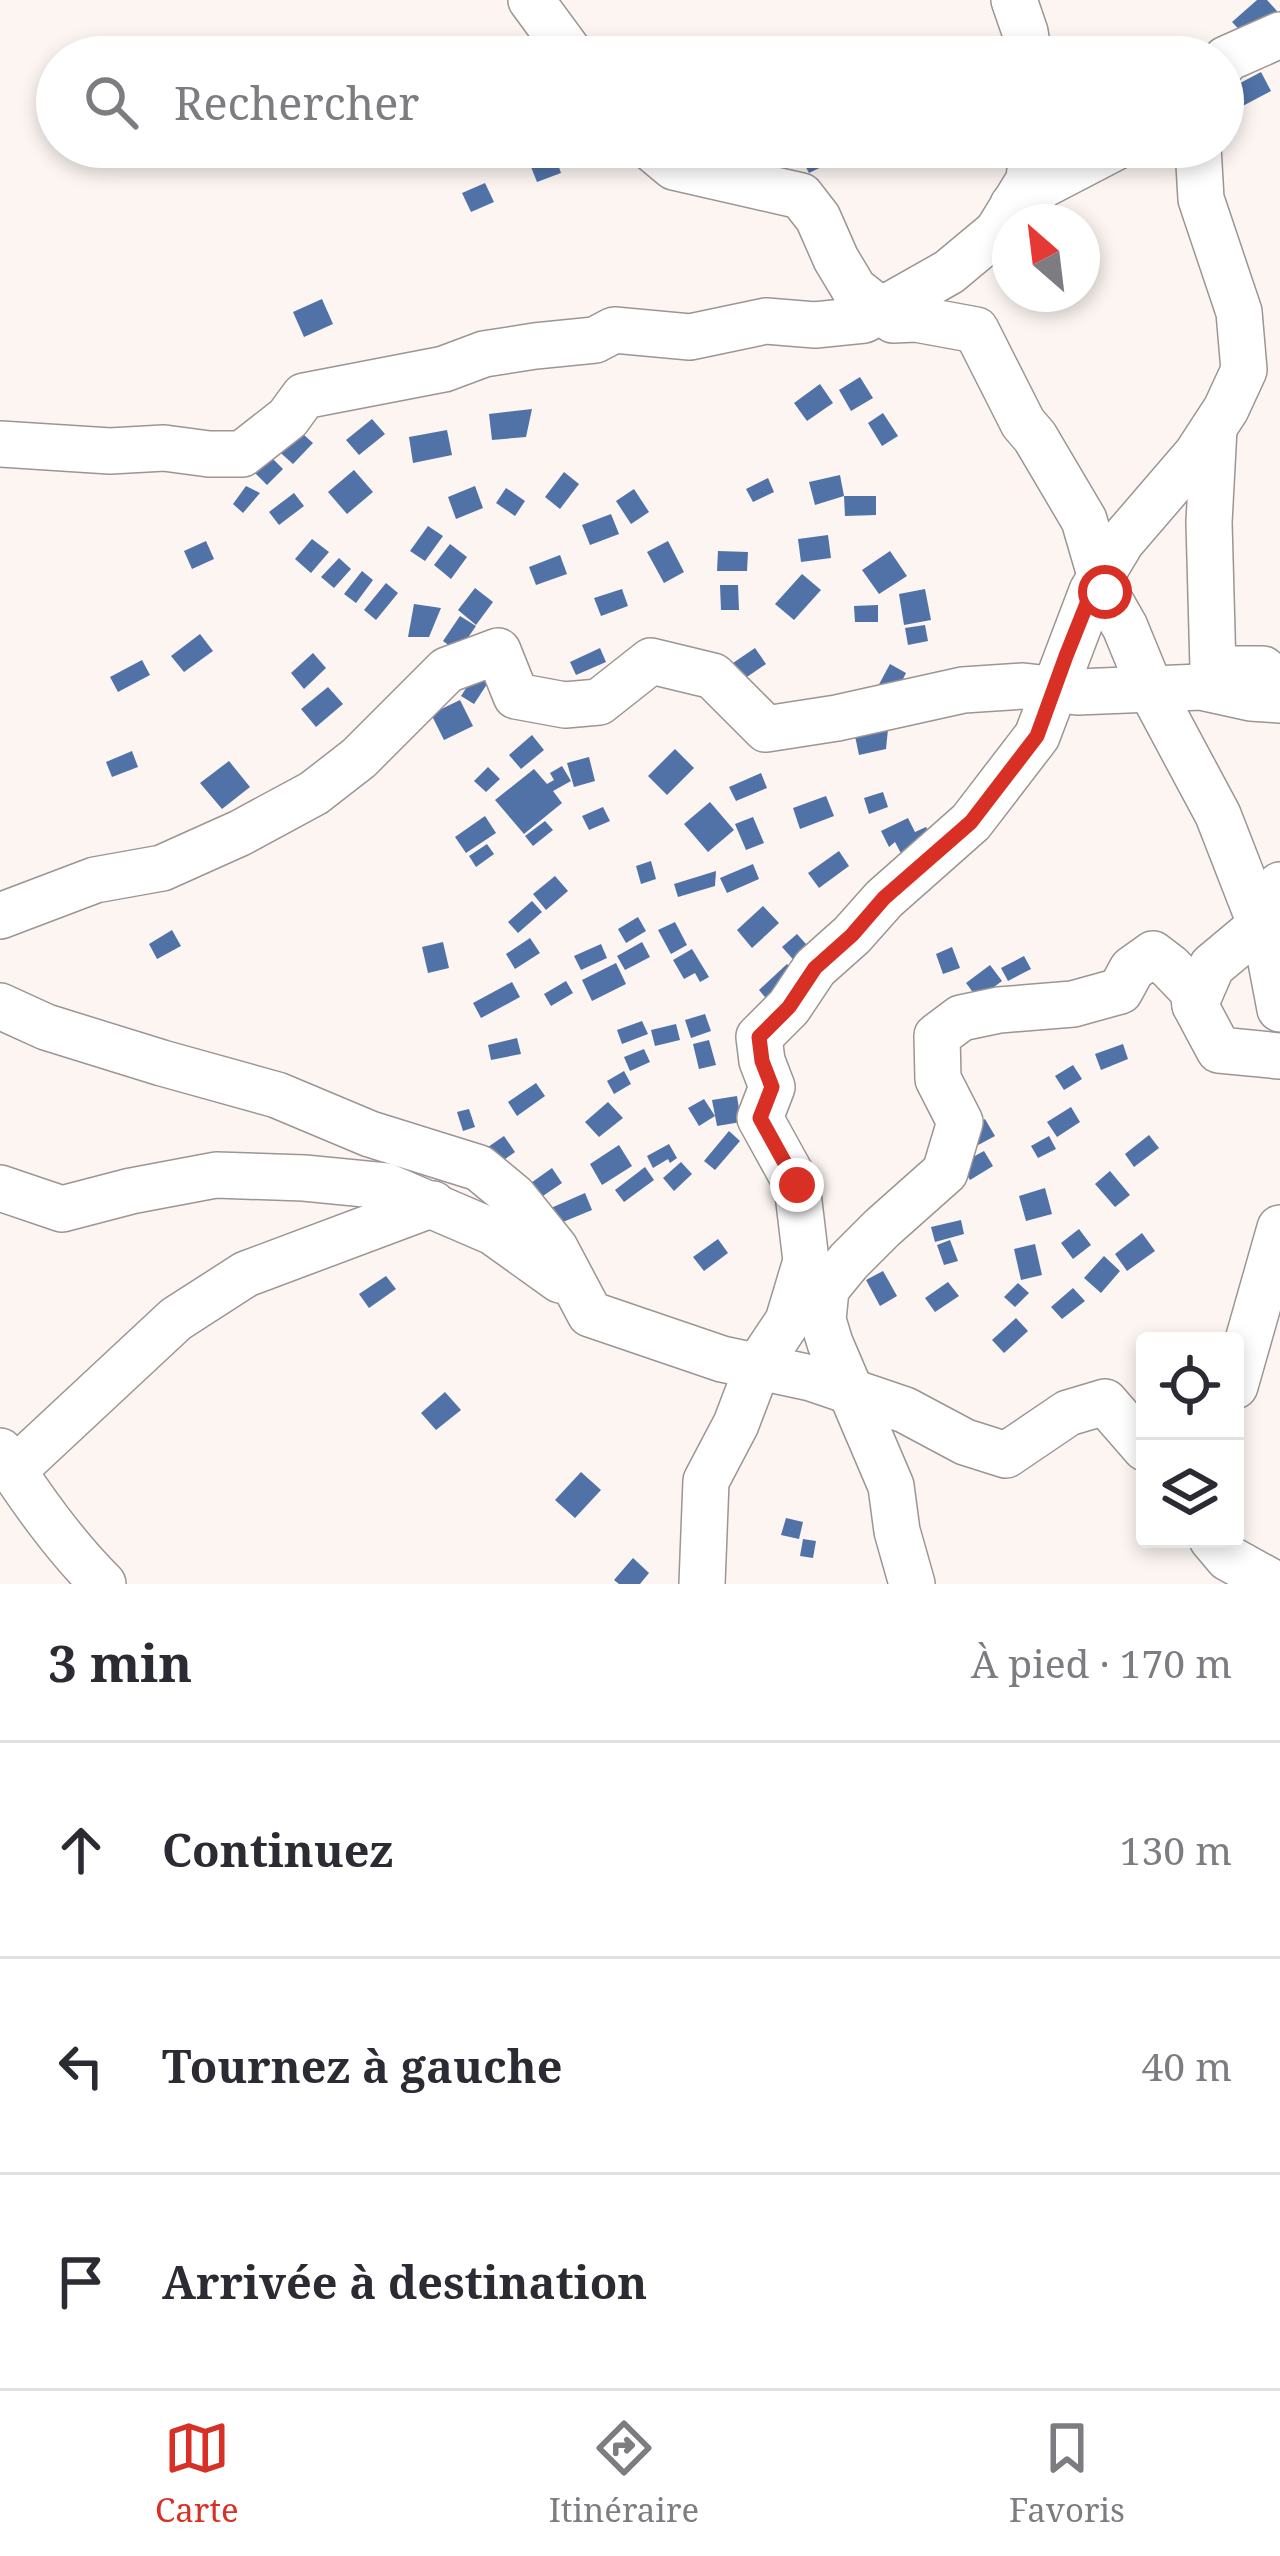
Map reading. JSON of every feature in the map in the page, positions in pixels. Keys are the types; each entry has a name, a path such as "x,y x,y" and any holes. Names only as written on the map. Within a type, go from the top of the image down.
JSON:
{"street":[{"path":"532,0 558,36"},
{"path":"1014,0 1026,36"},
{"path":"1244,51 1280,35"},
{"path":"678,168 801,196 818,218 854,289 880,311 892,320 916,319 976,330 1023,423 1084,520 1105,592 1150,688 1271,905 1268,941 1280,1010"},
{"path":"1014,204 1029,180 1030,168"},
{"path":"1015,204 1076,168"},
{"path":"702,1584 706,1481 736,1424 758,1366 788,1322 806,1261 797,1185 760,1118 772,1087 759,1037 789,1007 815,968 884,898 971,822 1037,736 1092,591 1122,541 1196,455 1226,409 1260,338 1239,312 1202,199 1200,168"},
{"path":"0,444 242,454 288,418 304,395 444,368 484,354 596,340 614,330 690,338 766,321 815,325 864,320 949,272 992,236"},
{"path":"1214,428 1209,522 1214,669 1280,669"},
{"path":"0,916 95,880 162,868 314,794 359,758 447,670 498,651 516,697 565,705 599,702 652,661 712,676 766,729 963,690 1023,686 1078,692 1201,687 1280,700"},
{"path":"1195,1005 1212,966 1271,905"},
{"path":"912,1584 891,1486 823,1319 826,1289 849,1261 945,1172 960,1122 938,1078 937,1036 961,1018 1072,1004 1120,991 1132,969 1153,954 1192,991 1220,1050 1280,1056"},
{"path":"0,1006 46,1027 277,1095 370,1134 479,1168 514,1197 555,1248 590,1314"},
{"path":"0,1188 62,1209 216,1175 386,1186 493,1232 555,1274 590,1314 722,1358 811,1378 905,1410 965,1442 1006,1455 1068,1413 1105,1402 1138,1440"},
{"path":"103,1584 76,1557 6,1461 176,1319 246,1274 433,1204"},
{"path":"1244,1354 1280,1228"},
{"path":"1225,1555 1275,1584"}],"building":[{"path":"1257,0 1267,0 1277,11 1247,38 1232,22"},
{"path":"1261,72 1271,91 1244,105 1244,81"},
{"path":"531,168 559,168 561,173 537,182"},
{"path":"485,183 494,202 471,212 462,193"},
{"path":"322,299 333,324 304,337 293,312"},
{"path":"860,377 873,398 851,411 839,390"},
{"path":"820,384 833,403 807,421 794,403"},
{"path":"532,409 526,437 492,440 489,414"},
{"path":"883,413 898,436 882,446 868,423"},
{"path":"372,419 385,434 359,455 346,440"},
{"path":"294,426 313,443 293,464 274,447"},
{"path":"447,430 452,455 413,463 409,437"},
{"path":"269,455 283,469 267,485 253,471"},
{"path":"354,470 373,492 347,514 328,492"},
{"path":"564,472 579,484 560,509 545,497"},
{"path":"840,475 844,496 815,505 809,482"},
{"path":"768,478 774,492 753,502 746,489"},
{"path":"246,486 260,493 243,513 233,504"},
{"path":"475,486 483,508 456,519 448,497"},
{"path":"506,488 525,501 515,516 496,503"},
{"path":"634,489 649,512 631,524 616,501"},
{"path":"294,493 304,506 279,525 269,512"},
{"path":"844,496 876,496 876,515 845,516"},
{"path":"611,514 619,534 590,545 582,525"},
{"path":"428,526 443,536 425,561 410,551"},
{"path":"828,535 831,558 801,562 798,539"},
{"path":"312,539 329,552 311,573 295,559"},
{"path":"206,541 214,559 192,569 184,551"},
{"path":"668,541 684,572 664,583 647,552"},
{"path":"450,544 467,557 451,579 434,565"},
{"path":"718,551 748,552 747,571 717,571"},
{"path":"890,551 907,576 879,594 862,570"},
{"path":"560,555 567,574 536,585 529,567"},
{"path":"339,558 351,569 334,588 321,577"},
{"path":"362,571 373,580 356,603 344,594"},
{"path":"802,574 821,590 794,620 775,604"},
{"path":"386,583 398,593 376,620 364,610"},
{"path":"720,585 738,585 739,610 721,610"},
{"path":"475,588 493,602 476,625 458,610"},
{"path":"622,589 628,606 601,616 594,598"},
{"path":"925,589 931,620 904,625 899,594"},
{"path":"414,604 441,608 429,637 408,637"},
{"path":"878,605 878,622 855,622 854,606"},
{"path":"460,616 476,626 458,652 443,641"},
{"path":"925,625 928,641 908,645 905,628"},
{"path":"200,634 213,651 184,672 171,656"},
{"path":"600,648 606,662 576,675 570,662"},
{"path":"755,648 766,664 744,679 733,663"},
{"path":"313,653 326,668 304,689 291,673"},
{"path":"142,660 150,675 118,692 110,677"},
{"path":"482,663 495,672 474,704 461,696"},
{"path":"890,664 906,673 894,697 877,688"},
{"path":"328,687 343,704 316,727 301,709"},
{"path":"460,700 473,726 444,740 431,714"},
{"path":"888,729 886,749 859,755 855,736"},
{"path":"532,735 544,750 521,769 509,755"},
{"path":"675,749 694,768 667,795 648,776"},
{"path":"132,751 138,767 112,777 106,762"},
{"path":"589,757 595,781 574,787 567,763"},
{"path":"229,761 250,787 222,809 200,783"},
{"path":"562,766 571,781 553,791 562,803 524,834 495,800 534,769 547,784 554,780 550,773"},
{"path":"488,767 500,779 486,792 474,781"},
{"path":"761,773 767,788 736,801 729,787"},
{"path":"883,792 888,807 869,814 864,798"},
{"path":"826,796 834,816 800,829 793,808"},
{"path":"710,802 734,830 708,852 684,824"},
{"path":"603,807 610,821 589,830 582,816"},
{"path":"485,816 496,833 466,853 455,837"},
{"path":"753,817 764,843 746,850 735,824"},
{"path":"908,818 915,832 926,827 935,844 904,859 895,842 889,847 881,831"},
{"path":"545,821 553,830 533,846 525,836"},
{"path":"487,844 494,854 476,867 469,856"},
{"path":"839,851 849,866 819,888 808,873"},
{"path":"651,861 656,879 641,884 636,866"},
{"path":"753,864 759,879 727,893 720,878"},
{"path":"716,871 715,886 678,897 674,884"},
{"path":"555,876 568,891 546,910 533,894"},
{"path":"532,901 542,912 518,933 508,922"},
{"path":"763,906 779,923 752,948 737,930"},
{"path":"638,917 646,931 626,943 618,929"},
{"path":"675,922 687,945 671,954 658,930"},
{"path":"172,930 181,946 157,959 149,944"},
{"path":"797,934 822,962 807,975 782,947"},
{"path":"530,938 540,953 515,969 506,954"},
{"path":"443,942 449,968 428,973 422,947"},
{"path":"642,942 650,957 625,970 617,956"},
{"path":"601,944 607,958 581,970 574,956"},
{"path":"952,947 960,968 943,974 936,954"},
{"path":"692,949 709,977 700,982 695,973 684,979 673,960"},
{"path":"1024,956 1031,969 1008,981 1001,968"},
{"path":"616,963 626,984 592,1001 582,980"},
{"path":"787,964 798,976 770,1003 759,990"},
{"path":"990,965 1002,981 978,999 966,983"},
{"path":"566,981 573,993 551,1006 544,994"},
{"path":"512,982 520,997 481,1018 473,1003"},
{"path":"705,1014 711,1031 691,1038 685,1020"},
{"path":"642,1021 648,1034 622,1044 617,1030"},
{"path":"676,1024 680,1040 655,1046 651,1030"},
{"path":"517,1038 521,1054 491,1060 488,1045"},
{"path":"709,1040 716,1065 699,1069 693,1044"},
{"path":"1123,1044 1128,1059 1101,1070 1095,1054"},
{"path":"644,1049 650,1062 630,1071 624,1057"},
{"path":"1073,1065 1082,1079 1064,1090 1055,1076"},
{"path":"624,1071 631,1084 614,1094 607,1081"},
{"path":"536,1083 545,1096 517,1116 508,1102"},
{"path":"737,1096 741,1122 717,1126 712,1100"},
{"path":"704,1099 715,1116 699,1126 688,1108"},
{"path":"608,1102 623,1118 599,1137 585,1122"},
{"path":"1071,1107 1080,1122 1057,1137 1047,1122"},
{"path":"469,1109 475,1127 463,1131 457,1112"},
{"path":"985,1119 995,1136 967,1151 958,1134"},
{"path":"729,1131 740,1141 715,1170 704,1161"},
{"path":"1149,1135 1159,1148 1134,1167 1125,1154"},
{"path":"504,1136 515,1152 486,1173 475,1156"},
{"path":"1049,1136 1056,1149 1038,1158 1031,1146"},
{"path":"669,1144 677,1158 653,1168 647,1156"},
{"path":"619,1145 632,1166 602,1185 590,1164"},
{"path":"984,1151 993,1166 970,1180 960,1164"},
{"path":"681,1162 692,1174 674,1191 663,1178"},
{"path":"645,1167 654,1180 624,1202 615,1190"},
{"path":"552,1168 562,1183 531,1204 521,1190"},
{"path":"1110,1171 1130,1195 1115,1207 1095,1184"},
{"path":"1045,1188 1052,1214 1026,1221 1019,1196"},
{"path":"585,1193 592,1210 558,1224 551,1208"},
{"path":"961,1220 964,1234 935,1242 931,1227"},
{"path":"1079,1229 1091,1245 1073,1259 1061,1243"},
{"path":"1142,1233 1155,1251 1127,1271 1115,1254"},
{"path":"718,1239 728,1253 704,1271 693,1257"},
{"path":"950,1240 958,1261 944,1265 937,1245"},
{"path":"1035,1244 1042,1275 1021,1280 1014,1249"},
{"path":"1104,1256 1120,1271 1101,1293 1084,1278"},
{"path":"883,1271 897,1296 880,1306 866,1280"},
{"path":"386,1276 396,1289 369,1308 359,1294"},
{"path":"948,1282 959,1296 935,1312 925,1298"},
{"path":"1018,1283 1029,1293 1015,1307 1004,1297"},
{"path":"1073,1288 1085,1301 1062,1319 1051,1307"},
{"path":"1016,1318 1028,1331 1004,1353 992,1340"},
{"path":"445,1392 461,1410 436,1430 421,1413"},
{"path":"581,1472 601,1490 575,1518 555,1500"},
{"path":"786,1518 803,1522 799,1539 781,1535"},
{"path":"803,1539 816,1541 813,1558 800,1556"},
{"path":"633,1558 649,1573 640,1584 619,1584 614,1580"}],"route":[{"path":"797,1185 760,1118 772,1087 759,1037 789,1007 815,968 884,898 971,822 1037,736 1101,577 1105,592"}]}
